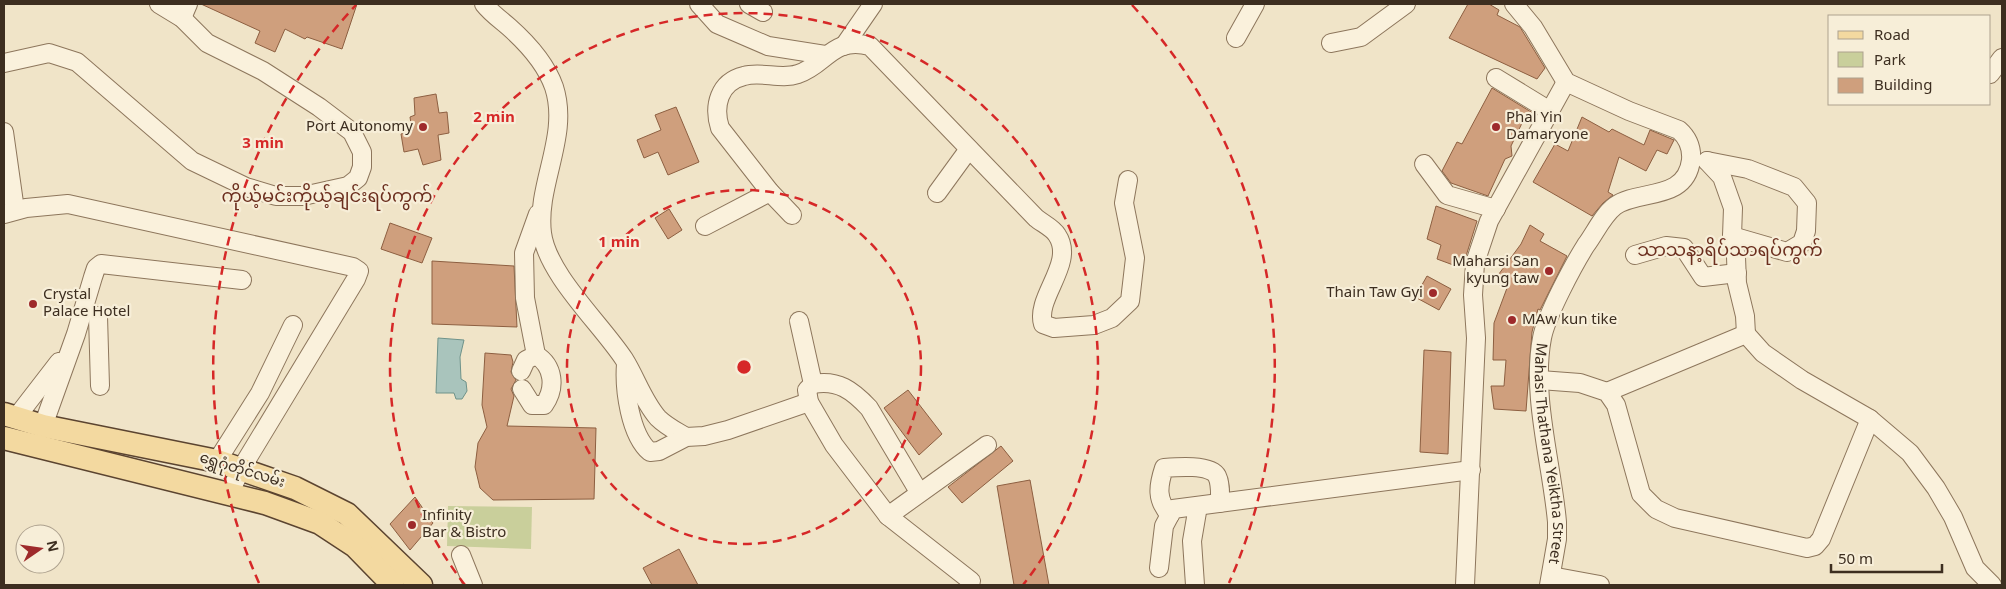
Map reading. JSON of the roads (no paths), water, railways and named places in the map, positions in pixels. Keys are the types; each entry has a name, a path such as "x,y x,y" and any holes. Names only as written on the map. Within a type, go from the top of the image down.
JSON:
{"main road":[{"name":"ရွှေဂုံတိုင်လမ်း","path":"7,424 42,426 217,461 295,488 347,514 421,585"},
{"name":"ရွှေဂုံတိုင်လမ်း","path":"7,424 229,494 265,503 320,523 354,546 393,585"}],"street":[{"path":"4,61 49,53 77,62 192,161 246,187 276,196 303,196 348,186 358,178 362,167 362,152 352,132 319,107 263,71 206,43 185,11 160,4"},
{"path":"484,4 520,37 542,63 558,100 558,133 542,204 524,252 525,298 536,355 544,360 550,370 552,383 550,396 544,405 532,405 522,389"},
{"path":"699,4 718,24 768,46 825,54"},
{"path":"1236,38 1255,4"},
{"path":"1331,43 1362,37 1406,4"},
{"path":"1514,4 1534,27 1566,82 1629,111 1679,130 1685,135 1692,150 1708,161 1722,177 1733,208 1732,236 1737,274 1746,316 1746,334 1762,353 1802,380 1870,419 1910,453 1936,488 1953,517 1975,568 1992,585"},
{"path":"844,46 877,5"},
{"path":"792,215 770,192 720,128 717,117 717,103 722,89 744,76 796,75 808,70 825,54 856,42 870,46 1036,218 1057,234 1062,246 1061,256 1041,318 1043,324 1054,328 1094,324 1112,318 1130,301 1136,258 1124,203 1128,180"},
{"path":"1991,73 2002,58"},
{"path":"1496,78 1550,111"},
{"path":"1465,585 1476,338 1473,295 1476,263 1489,222 1566,82"},
{"path":"4,132 9,212 68,204 354,267 358,271 356,279 241,468 229,494"},
{"path":"937,193 968,149"},
{"name":"Mahasi Thathana Yeiktha Street","path":"1550,580 1557,539 1557,522 1540,380 1542,336 1581,253 1616,205 1657,193 1681,181 1687,173 1692,150"},
{"path":"1708,161 1748,169 1794,187 1807,202 1806,231 1802,243 1788,252 1732,236"},
{"path":"1424,164 1447,195 1496,209"},
{"path":"705,226 770,192"},
{"path":"542,204 542,234 551,258 572,294 626,362 658,417 667,426 686,437"},
{"path":"1635,255 1666,246 1684,248 1703,277 1737,274"},
{"path":"7,424 55,369 64,354 92,277 96,268 102,264 242,280"},
{"path":"98,316 100,386"},
{"path":"799,320 813,384"},
{"path":"217,461 260,393 293,325"},
{"path":"72,329 99,338"},
{"path":"42,426 72,329"},
{"path":"1607,392 1746,334"},
{"path":"521,371 526,360 536,355"},
{"path":"626,362 626,394 633,421 645,448 650,452 658,451 686,437 704,436 728,430 809,402"},
{"path":"1540,380 1580,383 1607,392 1616,405 1641,494 1656,509 1675,518 1807,548 1815,546 1821,540 1870,419"},
{"path":"919,492 869,408 858,396 845,387 834,383 813,384 807,390 809,402 834,445 888,516 971,581"},
{"path":"888,516 987,445"},
{"path":"1170,515 1162,507 1158,486 1164,468 1191,467 1212,471 1216,474 1220,485 1220,503"},
{"path":"1159,568 1164,526 1173,509 1471,470"},
{"path":"1195,585 1192,541 1198,506"},
{"path":"461,555 473,585"},
{"path":"1550,580 1600,585"}],"water":[{"path":"438,338 464,340 460,357 461,379 466,382 467,391 462,399 456,399 454,393 436,393"}],"place":[{"name":"Port Autonomy","path":"423,127"},
{"name":"Phal Yin Damaryone","path":"1496,127"},
{"name":"Maharsi San kyung taw","path":"1549,271"},
{"name":"Thain Taw Gyi","path":"1433,293"},
{"name":"Crystal Palace Hotel","path":"33,304"},
{"name":"MAw kun tike","path":"1512,320"},
{"name":"Infinity Bar & Bistro","path":"412,525"}],"district":[{"name":"ကိုယ့်မင်းကိုယ့်ချင်းရပ်ကွက်","path":"327,197"},
{"name":"သာသနာ့ရိပ်သာရပ်ကွက်","path":"1730,251"}]}
